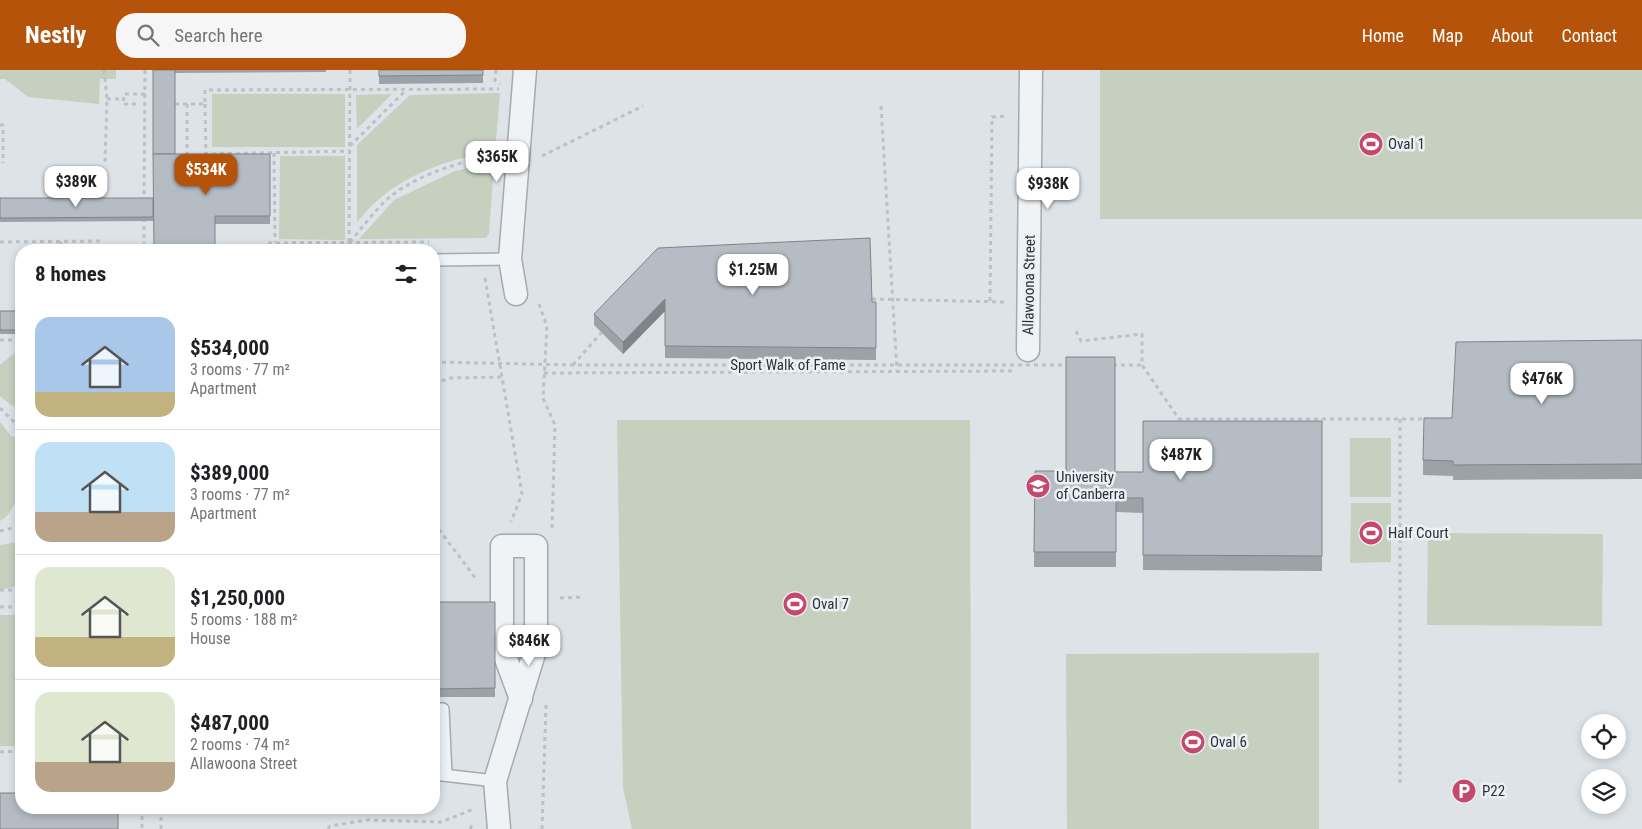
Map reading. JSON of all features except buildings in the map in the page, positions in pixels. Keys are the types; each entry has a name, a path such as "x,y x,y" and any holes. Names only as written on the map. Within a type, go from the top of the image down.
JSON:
{"street":[{"path":"516,294 510,259 525,70"},
{"name":"Allawoona Street","path":"1028,350 1031,70"},
{"path":"499,829 495,781 521,699 536,647 536,546 502,546 502,648 521,699"}],"lane":[{"path":"440,260 510,259"},
{"path":"440,708 443,708 440,775 495,781"}],"path":[{"path":"104,70 107,99 105,162"},
{"path":"144,244 145,70"},
{"path":"350,70 350,242"},
{"path":"406,90 350,149 206,154 205,90 507,89"},
{"path":"136,104 123,104 124,94 145,94"},
{"path":"107,99 124,99"},
{"path":"175,104 205,104"},
{"path":"187,104 187,162"},
{"path":"540,148 540,157 643,106"},
{"path":"881,106 897,372"},
{"path":"990,301 992,117 1011,116"},
{"path":"0,125 3,125 3,163"},
{"path":"274,153 275,242"},
{"path":"350,242 391,196 422,178 478,158 501,156"},
{"path":"0,242 101,241"},
{"path":"268,243 430,242"},
{"path":"484,278 522,494 502,546"},
{"path":"872,299 1028,302"},
{"path":"538,302 547,326 544,373 1018,371"},
{"path":"1076,331 1082,341 1142,334 1142,365 1179,419 1435,419"},
{"path":"572,365 601,333"},
{"path":"0,340 15,340"},
{"name":"Sport Walk of Fame","path":"440,362 572,365 1072,365"},
{"path":"1112,365 1142,365"},
{"path":"440,381 450,378 501,377"},
{"path":"0,408 15,422"},
{"path":"1400,419 1400,783"},
{"path":"0,531 15,527"},
{"path":"440,530 478,582"},
{"path":"0,590 15,590"},
{"path":"558,598 583,597"},
{"path":"0,607 15,607"},
{"path":"0,752 15,751"},
{"path":"330,828 367,820 441,822 479,807"},
{"path":"142,814 142,829"},
{"path":"161,814 161,829"}],"green space":[{"path":"0,70 116,70 116,79 100,79 99,104 28,97 5,79 0,79"},
{"name":"Oval 1","path":"1100,70 1642,70 1642,219 1100,219"},
{"path":"500,93 495,152 464,157 418,174 390,190 372,205 357,222 357,145 410,95"},
{"path":"212,94 345,94 345,147 212,147"},
{"path":"392,94 357,129 356,95"},
{"path":"280,156 345,156 345,240 279,239"},
{"path":"494,162 489,233 486,238 359,239 394,200 455,171"},
{"path":"15,354 15,406 0,396 0,365"},
{"name":"Oval 7","path":"617,420 970,420 971,829 632,829 623,788"},
{"path":"0,422 11,436 15,437 15,500 8,515 0,521"},
{"name":"Half Court","path":"1350,438 1391,438 1391,497 1350,497"},
{"name":"Half Court","path":"1351,503 1391,503 1391,562 1350,563"},
{"path":"1428,533 1603,534 1602,626 1427,625"},
{"path":"15,542 15,586 0,590 0,545"},
{"path":"0,615 15,615 15,746 0,746"},
{"name":"Oval 6","path":"1319,653 1319,829 1067,829 1066,654"}],"place":[{"name":"Oval 1","path":"1371,144"},
{"name":"University of Canberra","path":"1038,486"},
{"name":"Half Court","path":"1371,533"},
{"name":"Oval 7","path":"795,604"},
{"name":"Oval 6","path":"1193,742"},
{"name":"P22","path":"1464,791"}]}
